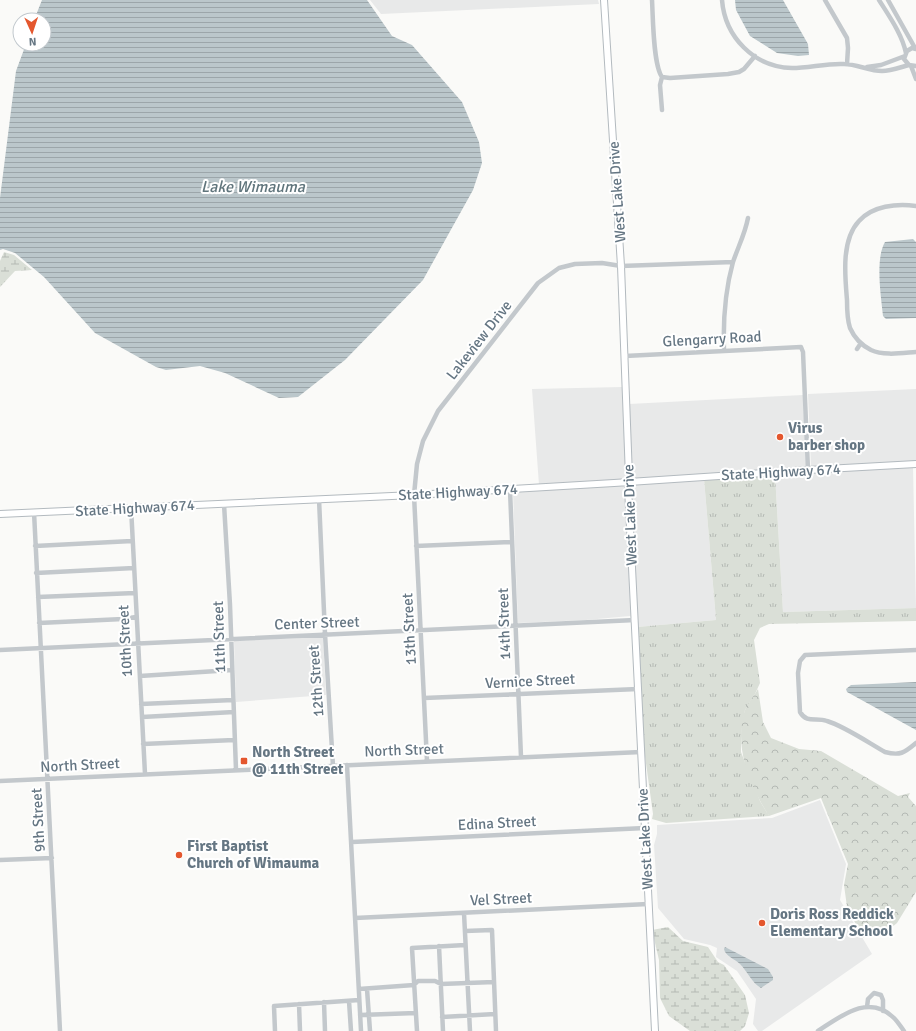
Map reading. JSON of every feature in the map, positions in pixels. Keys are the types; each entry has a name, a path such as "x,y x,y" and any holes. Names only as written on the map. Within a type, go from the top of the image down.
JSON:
{"street":[{"name":"West Lake Drive","path":"604,0 621,266 634,620 655,1031"},
{"path":"652,0 655,46 659,72 662,76 670,78 738,72 744,69 755,56"},
{"path":"722,0 725,16 733,34 740,43 755,56 770,64 784,67 847,64 882,71 912,66"},
{"path":"825,0 847,38 847,64"},
{"path":"879,0 898,31 904,46 905,61 912,66 916,79"},
{"path":"859,66 872,67 882,65 905,54 909,49 915,48 888,0"},
{"path":"662,76 660,85 662,110"},
{"path":"916,206 881,208 860,215 851,233 845,268 848,321 852,332 861,343 870,349 883,353 916,352"},
{"path":"724,350 723,326 725,302 733,262 746,232 748,218"},
{"name":"Lakeview Drive","path":"414,495 417,464 423,441 438,411 538,283 559,268 575,264 602,263 621,266 733,262"},
{"path":"857,349 861,343"},
{"name":"Glengarry Road","path":"625,356 801,347 803,352 806,396 808,470"},
{"name":"State Highway 674","path":"0,514 510,490 916,464"},
{"name":"14th Street","path":"510,490 521,757"},
{"name":"13th Street","path":"414,495 427,761"},
{"name":"12th Street","path":"319,499 325,634 334,766"},
{"name":"11th Street","path":"224,504 236,770"},
{"name":"10th Street","path":"131,508 145,774"},
{"name":"9th Street","path":"34,512 60,1031"},
{"path":"35,546 132,541"},
{"path":"416,546 512,542"},
{"path":"36,573 134,568"},
{"path":"38,597 135,593"},
{"path":"39,623 136,617"},
{"name":"Center Street","path":"0,650 634,620"},
{"path":"916,650 805,655 800,661 798,673 800,712 806,719 826,720 885,752 894,755 906,751 916,743"},
{"path":"140,676 232,670"},
{"name":"Vernice Street","path":"424,698 638,689"},
{"path":"141,704 233,700"},
{"path":"142,717 234,712"},
{"path":"143,744 234,740"},
{"name":"North Street","path":"0,781 641,752"},
{"path":"347,765 361,1031"},
{"name":"Edina Street","path":"352,842 645,828"},
{"path":"0,860 52,858"},
{"name":"Vel Street","path":"355,918 648,904"},
{"path":"464,913 470,1031"},
{"path":"465,931 492,930 496,1031"},
{"path":"417,1031 412,948 465,945"},
{"path":"439,946 443,1031"},
{"path":"359,989 414,985 418,981 435,981 441,984 494,982"},
{"path":"368,989 370,1031"},
{"path":"867,1006 868,999 874,993 881,995 883,1000 883,1011"},
{"path":"275,1031 274,1006 359,1000"},
{"path":"349,1001 351,1031"},
{"path":"324,1002 326,1031"},
{"path":"299,1004 300,1031"},
{"path":"818,1031 843,1014 856,1008 867,1006 883,1011 895,1018 904,1031"},
{"path":"360,1015 416,1013"},
{"path":"442,1017 496,1014"}],"shaded area":[{"path":"370,0 598,0 599,4 381,14"},
{"path":"622,387 626,479 539,485 532,389"},
{"path":"916,389 916,462 811,467 808,394"},
{"path":"803,395 806,467 631,479 629,404"},
{"path":"913,467 916,608 783,612 775,474"},
{"path":"704,479 716,620 637,627 630,485"},
{"path":"626,485 632,618 630,616 586,620 518,623 513,492"},
{"path":"323,637 326,695 236,702 234,641"},
{"name":"Doris Ross Reddick Elementary School","path":"820,800 846,864 840,900 872,954 762,1031 758,1031 753,1024 756,999 737,971 716,957 717,948 684,939 658,908 654,845 657,834 657,825 772,818"}],"green space":[{"path":"4,252 14,255 32,270 15,271 0,287 0,261"},
{"path":"775,474 783,612 916,608 916,621 769,624 760,628 754,640 760,683 745,710 741,733 741,752 760,801 769,816 666,823 652,819 653,814 644,749 637,627 716,620 704,479"},
{"path":"758,689 763,722 771,738 799,749 821,751 898,796 910,793 908,797 916,806 916,892 897,923 886,932 863,938 847,907 844,885 848,864 821,798 769,816 762,804 745,765 741,738 745,710"},
{"path":"668,927 683,941 708,947 718,962 724,965 745,995 749,1013 745,1026 740,1031 690,1031 669,1016 660,998 659,960 652,930"}],"water":[{"name":"Lake Wimauma","path":"42,0 367,0 392,36 412,45 462,102 479,142 482,163 473,190 423,280 345,360 298,397 279,398 225,373 200,366 166,370 156,367 95,333 44,277 15,253 3,249 0,250 0,198 16,71 23,52 52,52 52,12 37,12"},
{"path":"735,0 783,0 808,44 809,55 798,56 777,53 750,36 736,10"},
{"path":"913,239 916,242 916,318 886,319 883,316 880,288 879,268 882,249 885,242"},
{"path":"916,682 916,730 847,692 846,689 851,685"},
{"path":"725,947 768,969 773,977 773,980 761,988 758,986 740,964 726,954 724,949"}],"place":[{"name":"Virus barber shop","path":"780,437"},
{"name":"North Street @ 11th Street","path":"244,761"},
{"name":"First Baptist Church of Wimauma","path":"179,855"},
{"name":"Doris Ross Reddick Elementary School","path":"762,923"}]}
